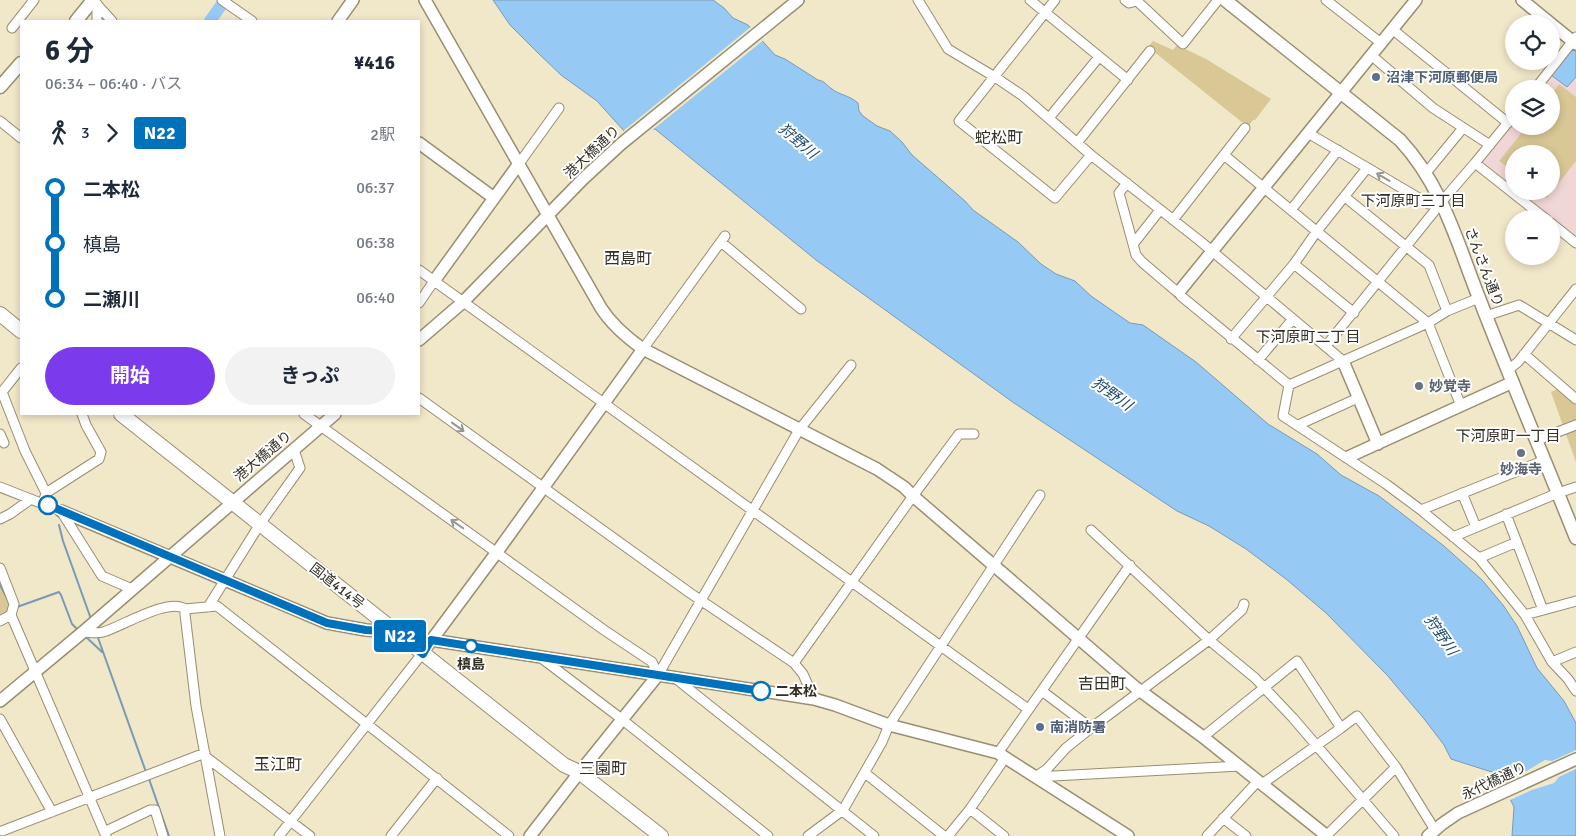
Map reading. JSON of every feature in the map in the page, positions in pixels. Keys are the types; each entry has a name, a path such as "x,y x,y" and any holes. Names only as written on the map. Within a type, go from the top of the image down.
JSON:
{"highway":[{"path":"0,314 20,330"},
{"name":"国道414号","path":"122,415 236,499"},
{"name":"国道414号","path":"134,415 262,521 400,631 427,647 569,759 579,772 661,836"}],"main road":[{"name":"さんさん通り","path":"1224,0 1400,140 1415,156 1426,173 1458,239 1486,316 1576,538"},
{"path":"77,20 94,2"},
{"path":"0,87 20,64"}],"street":[{"path":"12,28 34,0"},
{"path":"222,0 251,20"},
{"path":"339,20 353,0"},
{"path":"425,0 601,308 610,323 624,335 643,349 904,486 913,496 1141,691 1240,766 1321,834 1363,800 1396,767"},
{"name":"港大橋通り","path":"420,339 463,302 620,144 798,0"},
{"path":"918,0 948,49 1023,96 1091,155 1211,251 1343,361 1378,444"},
{"path":"1030,0 1128,80"},
{"path":"1055,0 958,121 1055,198 1091,155"},
{"path":"1125,0 1129,3 1137,1 1183,44 1218,0"},
{"path":"1326,0 1381,44"},
{"path":"1179,292 1416,0"},
{"path":"1522,0 1575,40 1542,80"},
{"path":"94,2 97,20"},
{"path":"94,2 111,20"},
{"path":"1392,29 1505,114"},
{"path":"1076,142 1150,51"},
{"path":"1371,55 1433,108 1490,145"},
{"path":"1049,118 1100,57"},
{"path":"420,302 559,108"},
{"path":"0,121 20,137"},
{"path":"1326,346 1407,247 1441,202 1505,126"},
{"path":"1173,220 1245,128"},
{"path":"1426,173 1463,128"},
{"path":"1308,133 1429,204 1441,202"},
{"path":"420,144 494,198"},
{"path":"1291,210 1338,150"},
{"path":"1224,155 1428,323 1461,406"},
{"path":"1475,163 1535,210"},
{"path":"1231,339 1294,264 1317,231 1367,168"},
{"path":"1127,183 1119,193 1136,255 1231,339 1289,385"},
{"path":"1345,197 1428,265 1447,311"},
{"path":"1134,243 1160,210"},
{"path":"1560,230 1576,242"},
{"path":"279,836 427,647 723,239 802,309"},
{"path":"1294,264 1354,313"},
{"path":"420,271 1028,709"},
{"path":"1348,458 1461,406 1511,376 1524,354 1576,289"},
{"path":"1289,385 1428,323 1447,311 1479,298"},
{"path":"1486,316 1519,305 1574,336"},
{"path":"1258,360 1293,319"},
{"path":"1524,354 1576,399"},
{"path":"530,836 658,675 799,430 851,365"},
{"path":"20,369 1,392 26,452 46,493"},
{"path":"1289,385 1283,416 1348,458 1421,510 1479,558 1525,615 1552,662 1572,677 1576,691"},
{"path":"1298,425 1358,398"},
{"path":"420,399 690,594 794,663 803,674 814,699"},
{"path":"43,503 46,493 101,456 102,452 82,415"},
{"path":"305,415 604,630 652,662 658,675"},
{"name":"港大橋通り","path":"0,701 83,632 334,415"},
{"path":"1537,440 1576,425"},
{"path":"794,663 959,434 974,434"},
{"path":"208,607 262,521 300,468 294,450"},
{"path":"1421,510 1545,460"},
{"path":"0,487 43,503 327,623 366,630 400,631"},
{"path":"1453,537 1576,487"},
{"path":"1462,493 1476,527"},
{"path":"808,836 843,810 882,742 889,725 1040,495"},
{"path":"0,519 32,499"},
{"path":"60,511 102,576 132,589"},
{"path":"1506,514 1543,610"},
{"path":"1091,530 1210,640 1255,678 1293,718 1394,836"},
{"path":"1479,558 1517,542"},
{"path":"865,773 946,836 970,809 1028,709 1130,565"},
{"path":"0,568 14,604 11,615 105,834 150,810 155,810 163,836"},
{"path":"1525,615 1576,601"},
{"path":"1035,777 1047,769 1066,748 1091,728 1210,640 1242,610 1244,604"},
{"path":"83,632 101,632 168,607 181,606 185,609 217,606 509,836"},
{"path":"185,609 184,614 196,705 220,836"},
{"path":"0,621 11,615"},
{"path":"427,647 539,657 814,699 889,725 1002,756 1128,836"},
{"path":"1552,662 1576,652"},
{"path":"539,657 768,836"},
{"path":"1203,737 1297,661 1341,728"},
{"path":"673,677 874,836"},
{"path":"1042,691 1091,728"},
{"path":"1207,836 1260,783 1357,716 1396,767 1435,830"},
{"path":"0,719 52,812"},
{"path":"3,832 206,755"},
{"path":"206,755 310,836"},
{"name":"永代橋通り","path":"1435,830 1478,804 1576,760"},
{"path":"1035,777 1240,766"},
{"path":"392,836 437,778"},
{"path":"970,809 1004,836"},
{"path":"1223,818 1246,836"}],"shaded area":[{"path":"1153,41 1173,50 1177,45 1206,59 1271,99 1248,127 1148,47"},
{"path":"1570,49 1576,49 1576,237 1560,224 1560,210 1543,210 1530,200 1560,200 1560,145 1505,145 1505,180 1481,160 1505,130 1505,135 1560,135 1560,80 1545,80 1553,70 1560,70 1560,62"},
{"path":"1560,85 1576,97 1576,161 1560,181 1560,145 1512,145 1520,135 1560,135"},
{"path":"1505,154 1505,165 1499,161"},
{"path":"1562,387 1576,400 1576,462 1551,392"},
{"path":"0,574 13,602 10,613 0,619"}],"water":[{"name":"狩野川","path":"493,0 713,0 733,18 748,25 775,55 785,59 824,82 835,91 858,103 859,111 863,116 877,126 890,131 912,155 973,210 1018,242 1041,264 1056,274 1075,281 1091,296 1130,323 1143,325 1196,362 1268,424 1317,454 1341,475 1379,496 1444,546 1482,580 1503,605 1517,626 1537,668 1564,701 1576,723 1576,836 1512,836 1514,807 1498,774 1451,759 1444,745 1425,720 1387,675 1326,613 1286,579 1246,549 1209,526 1177,511 1014,403 816,260 655,129 624,131 597,101 561,75 510,25"},
{"path":"1571,50 1576,51 1576,77 1567,87 1551,75 1555,70 1560,70 1560,64"}],"pier":[{"path":"752,26 765,39 650,132 622,132"},
{"path":"1576,750 1576,769 1559,777 1554,783 1508,801 1499,782 1523,773 1545,760 1552,761"}],"waterway":[{"path":"211,20 225,0"},
{"path":"59,525 91,619"},
{"path":"0,585 8,600"},
{"path":"17,607 59,592 72,624 78,630"},
{"path":"97,635 146,772"},
{"path":"85,636 102,652"},
{"path":"149,779 169,836"}],"bus line":[{"name":"N22","path":"48,505 327,623 347,628 395,632 423,654 431,640 761,691"}],"place":[{"name":"沼津下河原郵便局","path":"1376,77"},
{"name":"妙覚寺","path":"1419,386"},
{"name":"妙海寺","path":"1521,453"},
{"name":"槙島","path":"471,646"},
{"name":"二本松","path":"761,691"},
{"name":"南消防署","path":"1040,727"}],"district":[{"name":"蛇松町","path":"999,138"},
{"name":"下河原町三丁目","path":"1413,201"},
{"name":"西島町","path":"628,259"},
{"name":"下河原町二丁目","path":"1308,337"},
{"name":"下河原町一丁目","path":"1508,436"},
{"name":"吉田町","path":"1102,684"},
{"name":"玉江町","path":"278,765"},
{"name":"三園町","path":"603,769"}]}
